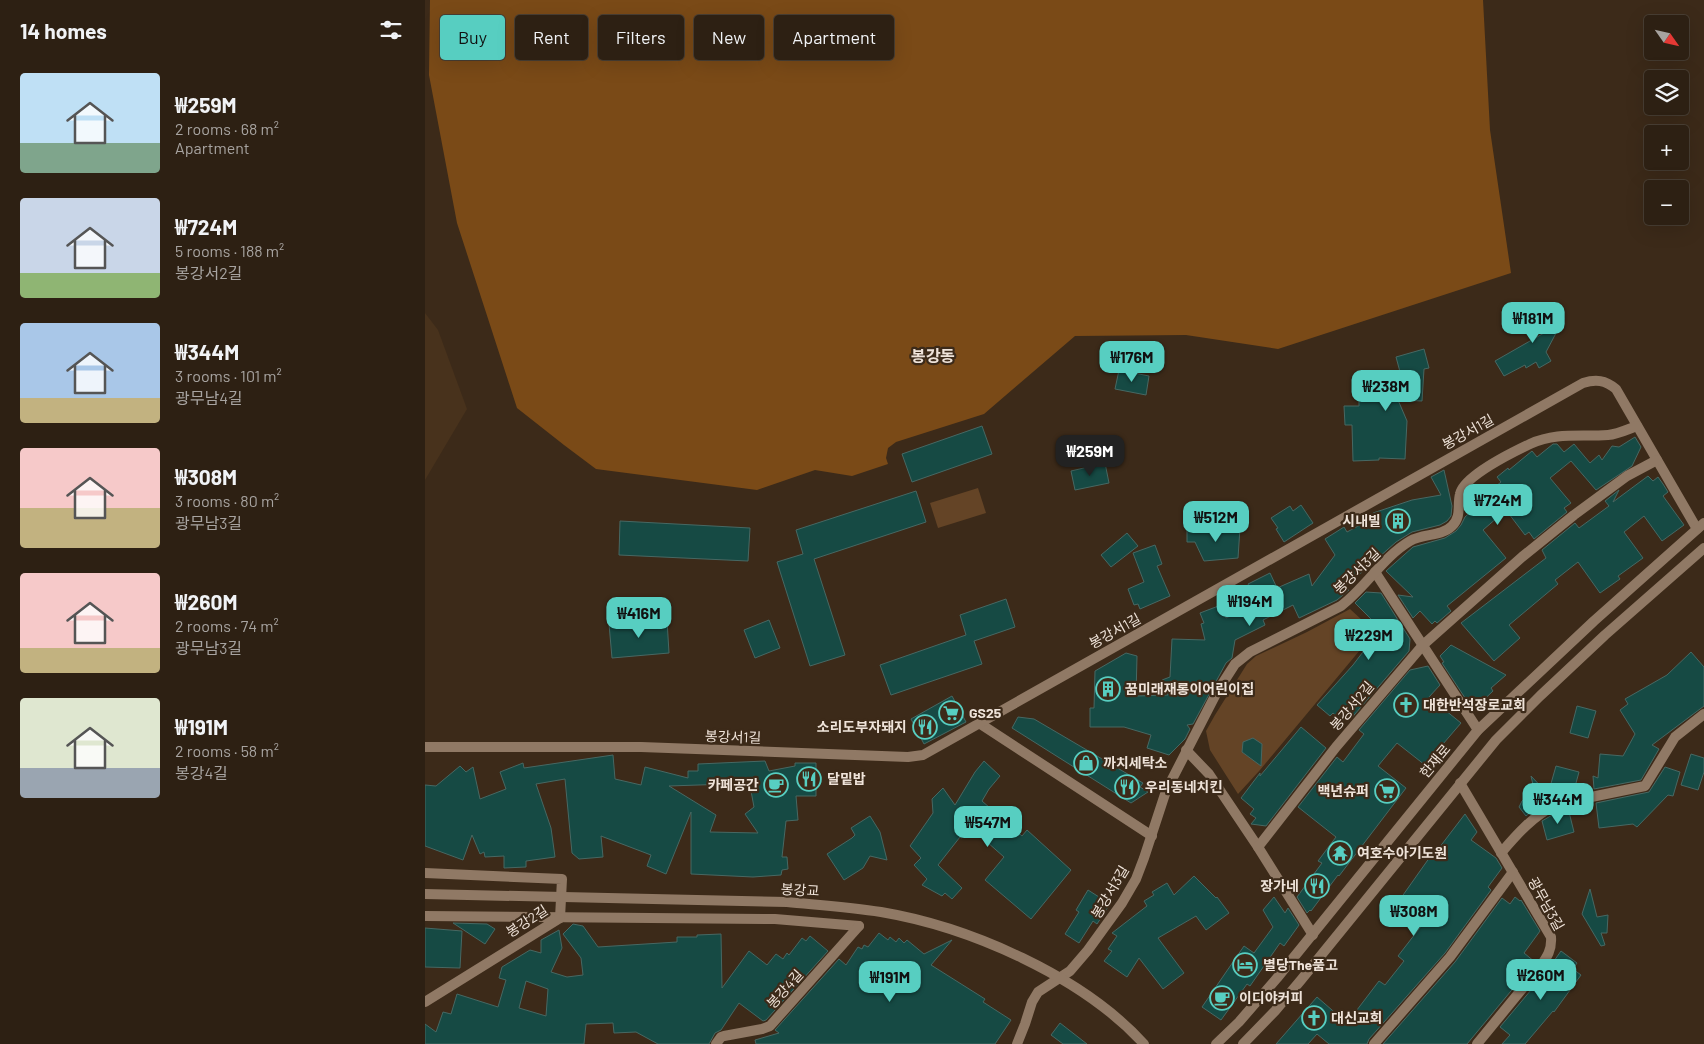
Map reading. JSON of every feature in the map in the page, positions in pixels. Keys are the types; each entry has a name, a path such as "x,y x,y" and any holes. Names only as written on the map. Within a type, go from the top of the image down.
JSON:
{"street":[{"name":"봉강서1길","path":"425,747 641,747 923,756 1583,383 1593,380 1603,381 1616,389 1657,460 1700,526"},
{"name":"봉강서3길","path":"1017,1044 1032,1002 1038,992 1070,971 1106,926 1136,879 1166,791 1217,692 1235,664 1243,656 1341,606 1410,541 1443,532 1452,527 1459,513 1462,488 1476,475 1511,454 1544,438 1574,434 1610,434 1637,426"},
{"name":"봉강서2길","path":"1258,847 1336,747 1423,645 1522,557 1574,515 1627,476 1657,460"},
{"name":"한재로","path":"1216,1044 1239,1022 1313,935 1478,730 1565,648 1700,526"},
{"path":"1243,1044 1301,980 1496,740 1605,635 1704,548"},
{"path":"1375,572 1478,730"},
{"path":"1501,853 1522,828 1544,810 1557,804 1645,786 1675,737 1704,714"},
{"path":"979,723 1152,836"},
{"path":"1186,750 1209,774 1258,847 1313,935"},
{"name":"광무남3길","path":"1460,783 1551,937 1550,950 1534,974 1477,1044"},
{"name":"광무남3길","path":"1374,1044 1450,957 1513,872"},
{"path":"425,873 562,879 560,918"},
{"name":"봉강교","path":"425,894 787,902 842,907 907,917 968,935 1026,960 1084,994 1105,1009 1142,1042"},
{"name":"봉강2길","path":"425,916 560,918"},
{"name":"봉강2길","path":"425,1002 560,918"},
{"name":"봉강4길","path":"560,918 775,919 859,926 770,1026 725,1036 720,1038 716,1044"}],"shaded area":[{"path":"430,0 1483,0 1490,130 1511,273 1278,349 1186,335 1075,336 984,414 896,442 888,448 886,458 888,464 852,476 815,470 757,490 596,469 517,408 457,223 429,75"},
{"path":"425,313 438,330 467,409 425,480"},
{"path":"978,488 986,513 938,528 930,503"},
{"path":"1350,609 1375,632 1238,794 1210,750 1206,731 1215,715 1247,664 1256,656"}],"building":[{"path":"1542,306 1564,318 1546,352 1551,361 1539,368 1536,362 1526,368 1525,365 1504,376 1495,361 1544,333 1531,325"},
{"path":"1424,349 1429,368 1424,369 1422,401 1398,400 1407,421 1405,459 1379,458 1379,460 1353,461 1352,425 1345,425 1344,406 1359,406 1359,382 1403,383 1396,357"},
{"path":"1119,370 1149,376 1146,395 1115,389"},
{"path":"982,426 992,454 912,482 902,454"},
{"path":"1635,437 1641,447 1632,466 1596,490 1571,461 1550,478 1571,503 1564,508 1567,512 1534,539 1529,532 1525,535 1506,510 1483,530 1506,558 1447,606 1451,611 1437,623 1435,621 1432,624 1420,611 1413,618 1398,595 1413,597 1386,571 1413,547 1445,538 1456,531 1465,517 1482,501 1480,499 1501,482 1497,477 1508,468 1509,470 1532,451 1537,457 1553,444 1557,444 1564,452 1574,444 1590,463 1599,455 1602,460 1612,446 1619,447"},
{"path":"1105,463 1109,483 1075,490 1071,471"},
{"path":"1444,470 1452,506 1451,516 1447,521 1440,525 1412,532 1396,542 1343,589 1349,590 1337,600 1299,618 1293,605 1263,620 1265,625 1235,640 1232,658 1226,663 1193,724 1187,725 1190,729 1185,739 1169,755 1147,748 1151,735 1124,727 1090,727 1090,708 1094,708 1095,671 1126,653 1137,656 1136,696 1168,695 1162,680 1170,677 1172,639 1205,640 1201,624 1204,623 1200,613 1221,605 1226,618 1257,603 1248,584 1270,573 1277,588 1309,574 1312,586 1335,555 1325,539 1344,527 1347,532 1375,517 1373,513 1412,500 1441,495 1431,477"},
{"path":"1648,476 1653,481 1658,477 1668,492 1663,496 1684,525 1662,541 1644,516 1624,532 1643,558 1618,576 1620,579 1600,593 1578,562 1555,580 1558,584 1509,625 1520,638 1494,661 1461,623 1546,558 1542,550 1575,523 1579,528 1609,506 1605,501 1619,490 1613,502"},
{"path":"916,491 926,522 814,559 845,655 810,666 777,562 803,554 796,530"},
{"path":"1301,505 1313,523 1284,542 1271,518 1290,506 1293,511"},
{"path":"620,521 750,528 748,561 619,555"},
{"path":"1225,528 1240,528 1238,558 1204,561 1195,542 1187,542 1187,530 1225,530"},
{"path":"1127,533 1138,546 1111,567 1101,555"},
{"path":"1155,545 1162,564 1157,566 1170,596 1140,609 1138,604 1134,605 1128,589 1144,582 1133,553"},
{"path":"1366,592 1381,593 1410,639 1409,651 1349,721 1345,719 1343,722 1333,713 1330,716 1317,705 1353,665 1380,628 1355,603"},
{"path":"1006,599 1015,627 974,641 982,664 891,695 880,665 966,635 960,615"},
{"path":"667,620 669,653 612,658 609,624"},
{"path":"769,620 780,648 755,658 744,630"},
{"path":"1451,645 1506,675 1491,688 1493,691 1473,710 1442,663 1444,662 1440,656"},
{"path":"1691,652 1704,667 1704,706 1652,745 1659,749 1641,780 1594,789 1593,776 1598,778 1600,754 1623,756 1635,734 1620,710 1628,704 1625,699 1667,675"},
{"path":"1428,666 1440,685 1429,697 1461,723 1425,765 1397,743 1378,766 1406,788 1339,876 1311,911 1307,913 1297,897 1322,863 1318,861 1336,837 1298,807 1337,757 1343,762 1364,734 1359,730 1410,670"},
{"path":"952,696 966,722 924,744 911,719"},
{"path":"1577,706 1596,711 1588,738 1570,733"},
{"path":"1018,717 1034,719 1143,783 1140,787 1148,792 1131,803 1012,728"},
{"path":"1301,727 1326,748 1266,826 1251,824 1256,818 1250,814 1254,809 1241,798 1260,773 1260,776"},
{"path":"1253,738 1262,744 1261,766 1242,752 1243,742"},
{"path":"1691,754 1704,758 1704,772 1698,790 1681,785"},
{"path":"613,755 615,779 641,785 645,767 688,778 688,771 698,771 698,764 765,761 769,771 795,766 795,763 816,763 816,796 796,796 798,820 786,821 782,857 787,857 788,869 782,870 781,875 753,877 691,874 691,812 666,874 647,866 651,855 601,836 603,857 579,859 572,853 565,779 536,784 551,828 555,857 526,861 526,867 504,868 504,856 485,857 484,852 480,854 472,835 463,860 425,846 425,785 436,786 460,766 466,772 473,767 480,799 506,789 500,772 523,763 524,768","holes":["728,784 751,791 754,807 745,814 758,833 710,832 716,815 669,786"]},
{"path":"984,761 1000,776 982,801 1022,836 1027,830 1071,870 1031,919 985,880 1004,857 970,827 938,865 962,888 952,899 945,893 942,896 922,885 927,879 914,865 921,858 910,846 933,813 932,799 943,788 955,805"},
{"path":"1556,766 1579,772 1573,794 1554,798 1538,806 1526,816 1519,807 1522,801 1534,789 1531,776 1548,794"},
{"path":"1665,767 1680,772 1673,796 1668,795 1637,827 1633,824 1599,828 1596,803 1649,792"},
{"path":"1569,808 1574,832 1547,840 1542,821 1559,811"},
{"path":"1465,814 1477,832 1471,840 1496,858 1502,868 1488,887 1491,890 1445,953 1369,1039 1367,1044 1329,1044 1317,1034 1308,1044 1276,1044 1317,997 1347,1023 1379,981 1385,985 1404,961 1398,956 1422,925 1396,905 1437,847 1439,848"},
{"path":"870,816 880,832 887,860 870,856 863,868 844,880 827,854 852,838 855,835 851,828"},
{"path":"1194,876 1217,897 1229,913 1206,930 1196,916 1158,938 1184,973 1163,989 1139,958 1127,977 1104,961 1112,951 1108,949 1117,936 1112,933 1147,906 1144,901 1154,895 1152,892 1167,883 1174,895"},
{"path":"1590,889 1597,917 1608,915 1607,933 1601,933 1605,945 1601,946 1582,914"},
{"path":"1088,890 1110,904 1097,924 1093,921 1079,943 1065,934 1079,912 1076,910"},
{"path":"1274,897 1285,913 1288,908 1299,925 1284,946 1280,943 1250,986 1247,984 1221,1020 1202,1007 1244,946 1254,953 1273,927 1263,910"},
{"path":"1515,897 1521,900 1540,931 1524,953 1535,962 1467,1044 1383,1044 1455,962 1502,898 1510,904"},
{"path":"453,923 487,924 495,929 485,944"},
{"path":"573,924 583,926 598,947 677,942 677,937 721,934 722,988 749,951 767,965 776,954 783,959 787,953 789,955 802,938 806,941 810,936 828,951 766,1020 763,1021 739,1003 721,1030 715,1033 709,1044 658,1044 636,1032 614,1033 613,1023 586,1024 584,1044 425,1044 425,1024 436,1032 443,1012 451,1014 457,994 498,1007 506,980 499,978 502,967 530,950 541,953 541,940 559,930 562,948 551,972 567,977 583,975 581,958 563,934","holes":["526,981 548,989 546,1016 519,1008"]},
{"path":"425,928 462,931 460,968 425,967"},
{"path":"879,933 888,940 890,937 896,942 899,938 904,943 907,940 924,954 952,940 931,965 985,999 983,1002 1011,1020 995,1044 756,1044 755,1040 779,1033 775,1030 839,959 846,965 858,947 862,949 864,945 868,947"},
{"path":"1561,951 1577,963 1573,969 1581,975 1554,1012 1525,1044 1502,1044 1510,1035 1500,1027 1547,971"},
{"path":"1060,1023 1087,1044 1063,1044 1051,1035"}],"place":[{"name":"시내빌","path":"1398,521"},
{"name":"꿈미래재롱이어린이집","path":"1108,689"},
{"name":"대한반석장로교회","path":"1406,705"},
{"name":"GS25","path":"951,713"},
{"name":"소리도부자돼지","path":"925,727"},
{"name":"까치세탁소","path":"1086,763"},
{"name":"달밑밥","path":"809,779"},
{"name":"카페공간","path":"776,785"},
{"name":"우리동네치킨","path":"1127,787"},
{"name":"백년슈퍼","path":"1387,791"},
{"name":"여호수아기도원","path":"1340,853"},
{"name":"장가네","path":"1317,886"},
{"name":"별당The품고","path":"1245,965"},
{"name":"이디야커피","path":"1222,998"},
{"name":"대신교회","path":"1314,1018"}],"district":[{"name":"봉강동","path":"933,356"}]}
